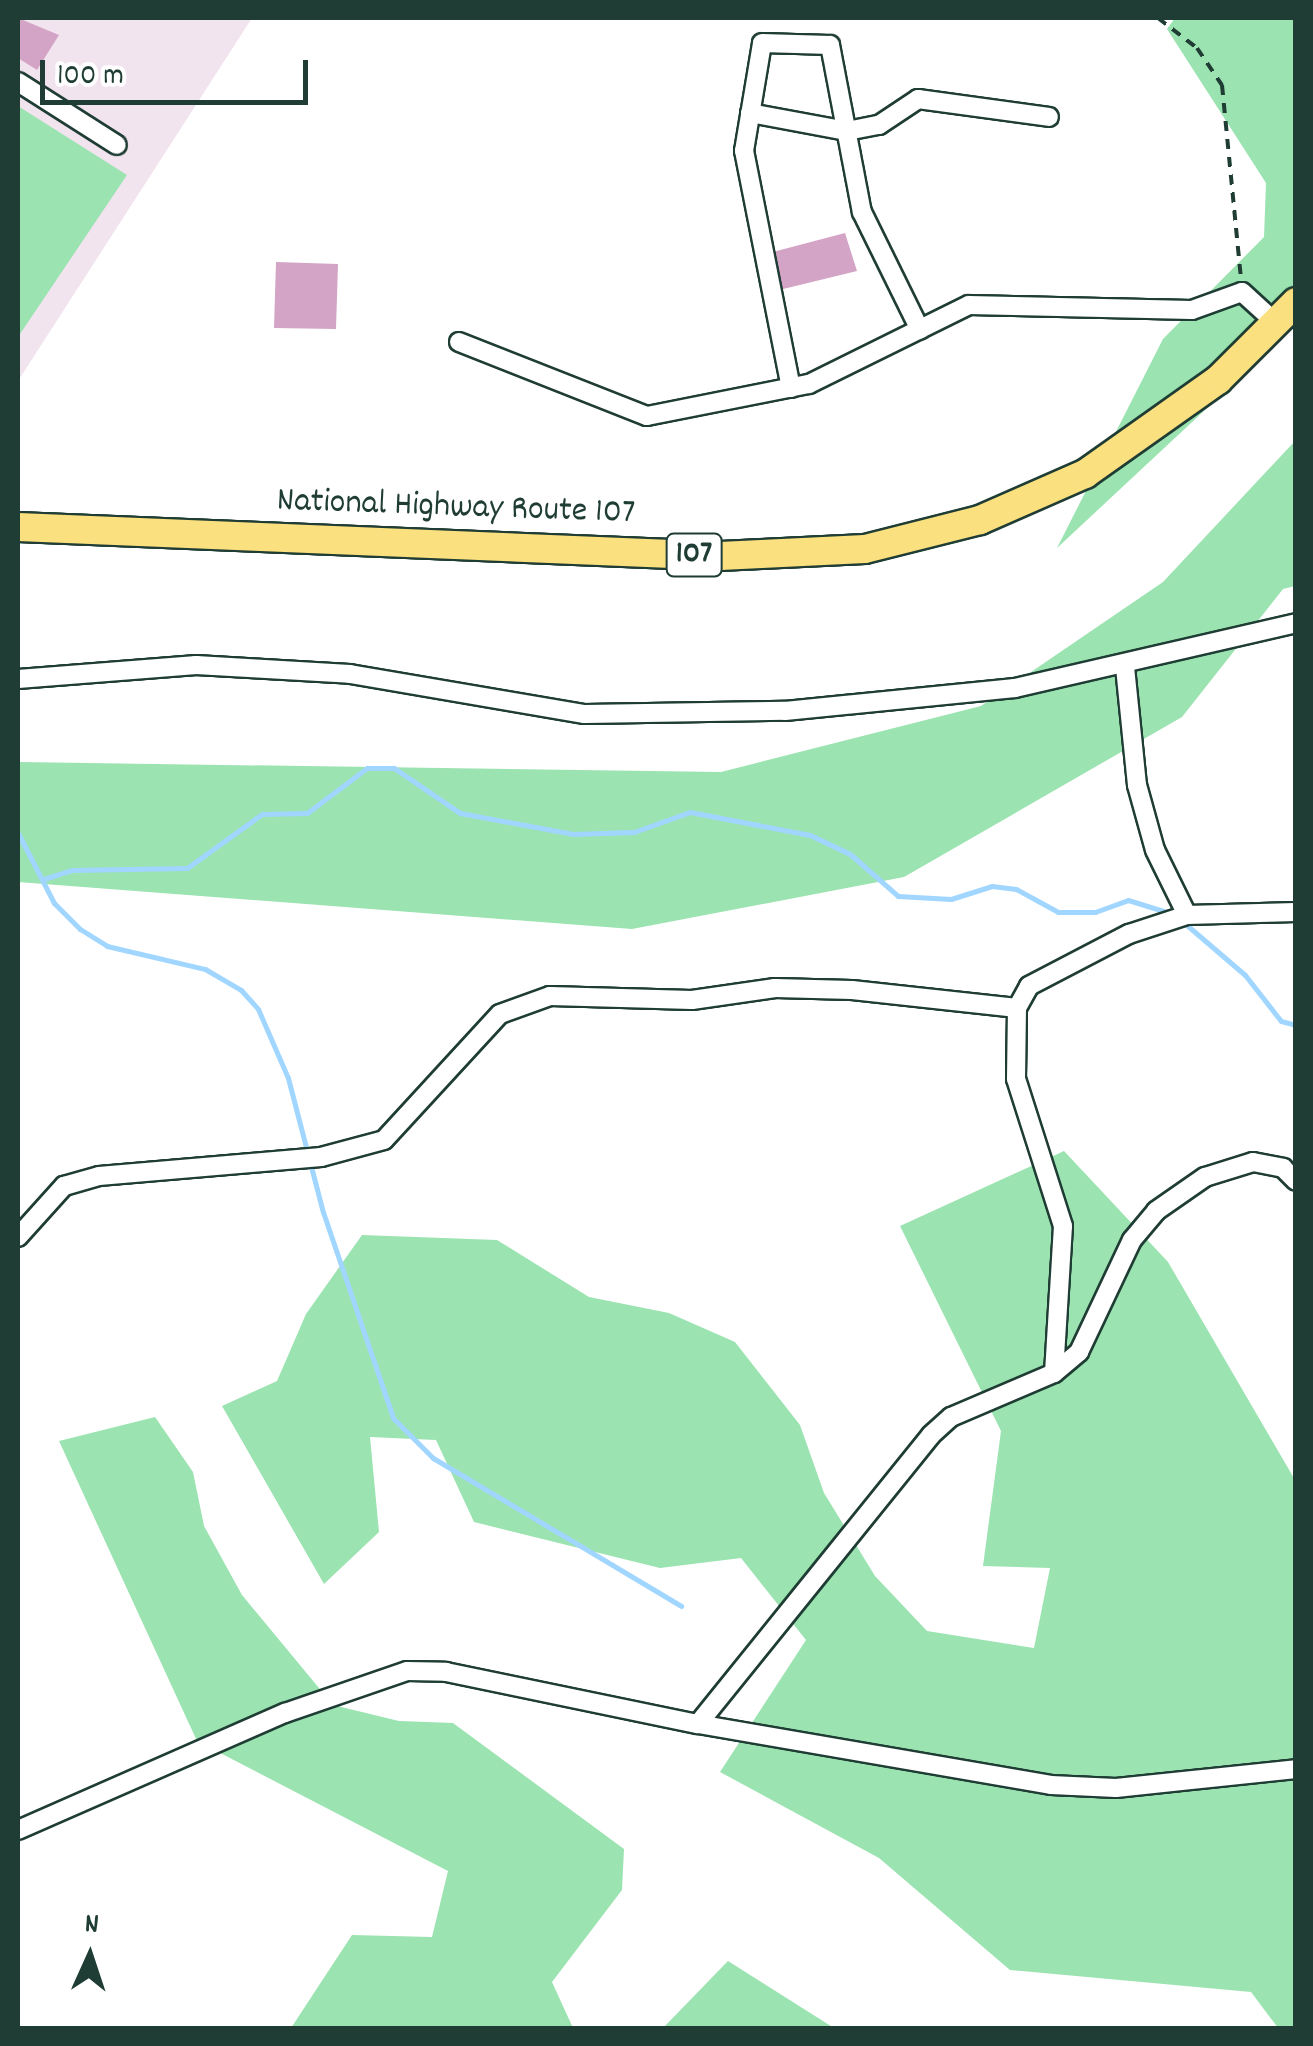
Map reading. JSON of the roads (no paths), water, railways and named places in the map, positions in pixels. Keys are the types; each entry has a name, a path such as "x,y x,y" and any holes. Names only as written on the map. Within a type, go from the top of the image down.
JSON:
{"highway":[{"name":"National Highway Route 107","path":"18,526 720,556 864,549 980,520 1085,474 1174,415 1285,312"}],"street":[{"path":"791,388 744,151 762,42 830,46 862,212 920,330"},
{"path":"18,82 117,145"},
{"path":"750,114 847,131 879,125 918,99 1049,116"},
{"path":"459,342 647,416 791,388 969,305 1192,310 1242,292 1285,312"},
{"path":"18,679 196,665 350,674 585,714 672,715 1016,688 1124,667 1296,623"},
{"path":"1124,667 1137,785 1155,850 1187,915"},
{"path":"1054,1374 1062,1226 1016,1079 1017,1008 1028,986 1095,949 1187,915 1296,912"},
{"path":"18,1234 64,1186 98,1176 322,1157 384,1140 500,1014 550,996 692,1000 814,989 1017,1008"},
{"path":"698,1724 931,1435 951,1417 1054,1374 1079,1352 1132,1240 1156,1211 1205,1177 1253,1162 1283,1168 1296,1181"},
{"path":"18,1830 285,1713 407,1671 446,1672 698,1724 1051,1785 1116,1788 1296,1769"}],"waterway":[{"path":"44,879 71,870 187,868 262,814 307,813 367,768 394,768 460,813 573,834 634,832 690,812 810,835 850,854 898,896 951,899 992,886 1016,889 1058,912 1095,912 1128,900 1173,914"},
{"path":"18,833 54,903 80,929 107,946 205,969 241,990 258,1009 288,1078 323,1212 393,1418 433,1458 681,1606"},
{"path":"1182,921 1245,975 1281,1021 1296,1025"}]}
